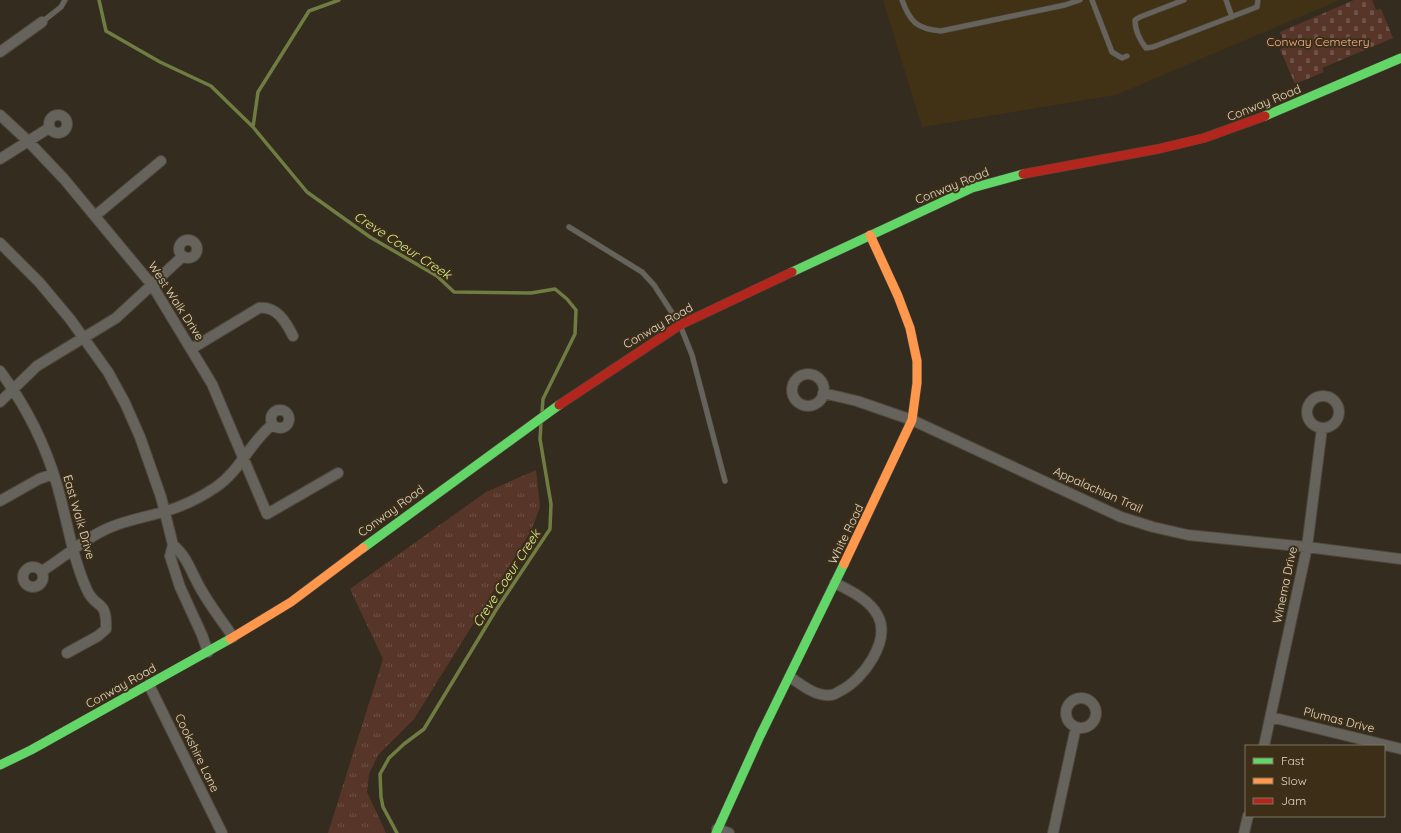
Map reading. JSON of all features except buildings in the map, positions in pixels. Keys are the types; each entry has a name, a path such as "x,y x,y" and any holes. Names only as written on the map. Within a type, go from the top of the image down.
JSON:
{"street":[{"path":"0,52 42,22"},
{"name":"Conway Road","path":"0,765 208,652 291,602 486,457 592,382 680,325 972,188 1008,177 1063,165 1158,149 1210,136 1242,125 1401,58"},
{"name":"West Walk Drive","path":"0,115 28,141 96,215 152,285 217,394 267,514 338,473"},
{"path":"0,160 49,128"},
{"path":"96,215 161,161"},
{"name":"White Road","path":"716,831 912,420 916,393 917,362 911,335 899,298 870,235"},
{"path":"0,243 39,282 84,338 108,372 125,403 140,437 165,511 174,545 170,556 180,587 202,635 208,652"},
{"path":"0,402 37,366 116,318 183,256"},
{"path":"191,349 259,308 271,309 278,314 293,336"},
{"name":"East Walk Drive","path":"0,371 13,389 35,426 53,474 74,551 88,591 104,607 106,629 98,636 67,653"},
{"name":"Appalachian Trail","path":"823,392 857,401 912,420 1122,517 1153,527 1188,535 1307,547 1401,559"},
{"path":"42,571 74,551 90,538 110,527 165,511 198,497 216,487 245,459 262,432 272,425"},
{"name":"Winema Drive","path":"1264,745 1307,547 1322,428"},
{"path":"0,502 39,479 53,474"},
{"path":"174,545 183,552 203,593 233,637"},
{"path":"790,678 813,692 832,695 850,686 864,673 873,659 880,638 878,616 856,593 835,583"},
{"name":"Cookshire Lane","path":"149,685 222,833"},
{"name":"Plumas Drive","path":"1271,717 1385,745"},
{"path":"1053,833 1076,727"},
{"name":"Plumas Drive","path":"1385,745 1401,749"},
{"path":"1244,833 1248,817"},
{"path":"716,831 729,833"}],"lane":[{"path":"42,22 61,7 65,0"},
{"path":"902,0 907,13 915,24 927,30 941,31 1066,6 1080,0"},
{"path":"1092,0 1112,52 1122,58 1127,56"},
{"path":"1184,0 1135,20 1135,25 1141,43 1146,48 1153,47 1257,7 1258,0"},
{"path":"1226,0 1232,17"},
{"path":"569,227 642,272 654,285 680,325 692,355 725,481"}],"shaded area":[{"path":"883,0 1340,0 1116,95 922,127"}],"green space":[{"name":"Conway Cemetery","path":"1354,0 1372,0 1376,10 1381,9 1393,38 1322,68 1324,72 1295,84 1280,49 1286,47 1280,32"},
{"path":"536,470 540,507 531,531 414,719 378,755 369,774 367,792 386,833 328,833 383,659 350,589 486,492"}],"waterway":[{"path":"99,0 106,31 160,62 211,86 253,127"},
{"name":"Creve Coeur Creek","path":"339,0 309,11 258,92 253,127 307,192 370,237 437,276 454,292 531,293 555,289 567,299 576,310 575,334 543,399 542,413"},
{"name":"Creve Coeur Creek","path":"397,833 383,807 380,774 389,758 404,744 424,729 496,610 550,529 551,504 540,439 541,423"}],"traffic: fast":[{"path":"1265,116 1401,58"},
{"path":"792,272 972,188 1023,174"},
{"path":"363,548 559,405"},
{"path":"716,833 760,736 844,564"},
{"path":"0,765 31,750 230,639"}],"traffic: slow":[{"path":"844,564 912,420 917,383 917,361 910,328 898,296 870,235"},
{"path":"230,639 291,602 363,548"}],"traffic: jam":[{"path":"1023,174 1158,149 1204,138 1265,116"},
{"path":"559,405 680,325 792,272"}]}
